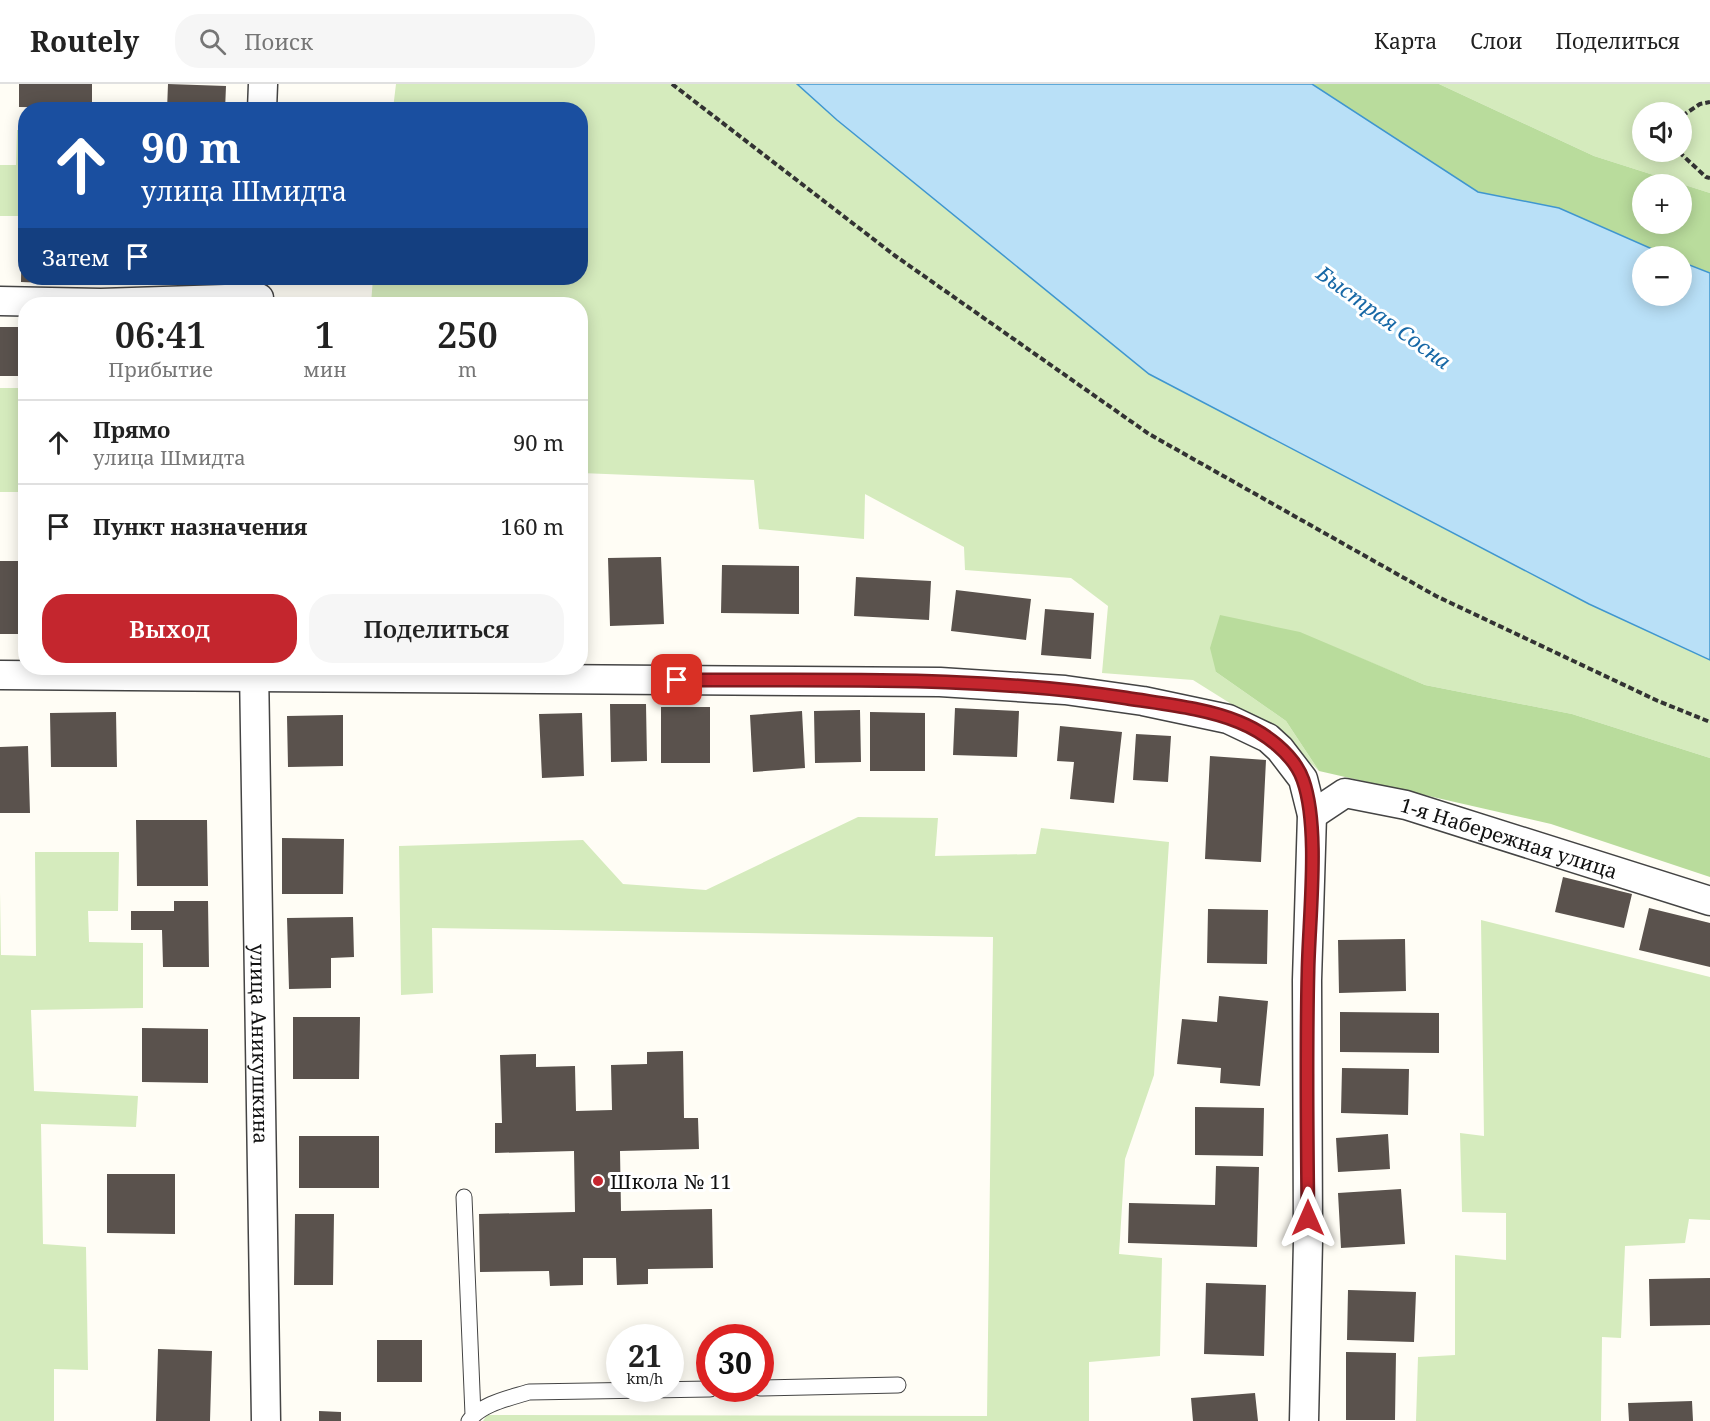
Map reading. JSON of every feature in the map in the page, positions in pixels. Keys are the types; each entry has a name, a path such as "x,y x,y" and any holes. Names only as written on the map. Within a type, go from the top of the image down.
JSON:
{"street":[{"path":"262,102 263,84"},
{"path":"196,297 259,293"},
{"path":"0,301 18,301"},
{"path":"0,675 18,675"},
{"name":"улица Аникушкина","path":"254,675 266,1421"},
{"path":"460,675 940,682 1065,690 1185,709 1239,722 1257,731 1280,749 1299,771 1312,815 1307,980 1308,1241 1304,1421"},
{"name":"1-я Набережная улица","path":"1312,815 1345,793 1406,805 1710,901"}],"lane":[{"path":"464,1197 471,1418 502,1400 529,1392 696,1389"},
{"path":"774,1388 898,1385"}],"path":[{"path":"672,84 894,255 1149,434 1436,596 1658,701 1710,722"},
{"path":"1692,109 1700,104 1710,102"},
{"path":"1690,162 1710,178"}],"green space":[{"path":"396,84 797,84 837,120 1149,374 1589,604 1710,660 1710,758 1572,714 1425,685 1300,633 1216,672 1286,721 1319,771 1281,735 1193,680 1102,673 1108,606 1071,578 965,570 964,547 865,494 864,539 759,529 754,480 588,473 588,297 372,297 372,285 588,285 588,102 394,102"},
{"path":"1312,84 1439,84 1594,156 1651,174 1632,174 1632,234 1692,234 1692,187 1710,193 1710,273 1692,266 1692,246 1645,246 1559,208 1478,192"},
{"path":"1439,84 1710,84 1710,193 1692,187 1692,174 1650,174 1594,156"},
{"path":"18,130 18,216 0,216 0,165 16,165"},
{"path":"0,388 18,388 18,492 0,492"},
{"path":"1220,615 1300,632 1425,685 1572,714 1710,758 1710,877 1551,824 1319,771 1286,721 1216,672 1210,648"},
{"path":"858,817 938,818 935,856 1036,854 1041,828 1169,842 1154,1075 1125,1159 1119,1254 1162,1258 1160,1356 1089,1362 1089,1421 483,1421 487,1415 987,1416 993,937 432,928 433,993 401,995 399,846 583,840 623,884 706,890"},
{"path":"35,852 119,852 118,911 88,911 89,942 143,943 143,1008 31,1010 34,1091 138,1096 136,1127 41,1124 43,1244 86,1247 88,1370 54,1369 54,1421 0,1421 0,892 1,955 36,956"},
{"path":"1481,920 1710,977 1710,1220 1689,1219 1685,1243 1625,1246 1621,1338 1602,1337 1601,1421 1416,1421 1418,1357 1455,1355 1455,1255 1506,1260 1506,1213 1462,1212 1460,1133 1484,1136"}],"water":[{"name":"Быстрая Сосна","path":"797,84 1312,84 1478,192 1559,208 1645,246 1632,246 1632,306 1692,306 1692,266 1710,273 1710,660 1589,604 1149,374 837,120"}],"building":[{"path":"19,84 92,84 92,102 19,102"},
{"path":"168,84 226,86 225,102 167,102"},
{"path":"0,327 18,327 18,376 0,376"},
{"path":"661,557 664,624 610,626 608,558"},
{"path":"0,561 18,561 18,634 0,634"},
{"path":"722,565 799,566 799,614 721,613"},
{"path":"856,577 931,581 929,620 854,616"},
{"path":"956,590 1031,599 1026,640 951,631"},
{"path":"1045,609 1094,613 1091,659 1041,655"},
{"path":"610,704 646,704 647,761 611,762"},
{"path":"661,707 710,707 710,763 661,763"},
{"path":"955,708 1019,711 1017,757 953,755"},
{"path":"860,710 861,762 815,763 814,711"},
{"path":"802,711 805,768 753,772 750,715"},
{"path":"116,712 117,767 51,767 50,713"},
{"path":"870,712 925,713 925,771 870,771"},
{"path":"582,713 584,776 542,778 539,714"},
{"path":"343,715 343,766 288,767 287,716"},
{"path":"1060,726 1122,732 1114,803 1070,799 1074,762 1057,761"},
{"path":"1136,734 1171,736 1168,782 1133,780"},
{"path":"28,746 30,813 0,813 0,747"},
{"path":"1210,756 1266,760 1261,862 1205,859"},
{"path":"136,820 207,820 208,886 137,886"},
{"path":"282,838 344,839 343,894 282,894"},
{"path":"1563,877 1632,894 1624,928 1555,912"},
{"path":"174,901 208,901 209,967 163,967 162,930 131,930 131,911 174,911"},
{"path":"1649,908 1710,923 1710,967 1639,950"},
{"path":"1208,909 1268,910 1267,964 1207,963"},
{"path":"353,917 354,957 331,958 331,988 289,989 287,918"},
{"path":"1405,939 1406,991 1339,993 1338,940"},
{"path":"1219,996 1268,1001 1260,1086 1220,1083 1221,1068 1177,1064 1182,1019 1217,1022"},
{"path":"1340,1012 1439,1013 1439,1053 1340,1052"},
{"path":"293,1017 360,1017 359,1079 293,1079"},
{"path":"142,1028 208,1029 208,1083 142,1082"},
{"name":"Школа № 11","path":"683,1051 684,1118 698,1118 699,1149 620,1151 621,1211 712,1209 713,1268 648,1269 648,1284 617,1285 616,1258 583,1258 583,1285 550,1286 549,1271 480,1272 479,1214 575,1212 574,1151 495,1153 495,1123 502,1123 500,1055 536,1054 536,1067 575,1066 576,1111 612,1110 611,1065 647,1064 647,1052"},
{"path":"1342,1068 1409,1069 1408,1115 1341,1113"},
{"path":"1195,1107 1264,1108 1263,1156 1195,1155"},
{"path":"1388,1134 1390,1169 1338,1172 1336,1138"},
{"path":"299,1136 379,1136 379,1188 299,1188"},
{"path":"1216,1166 1259,1167 1257,1247 1128,1243 1129,1203 1215,1205"},
{"path":"107,1174 175,1174 175,1234 107,1233"},
{"path":"1401,1189 1405,1244 1341,1248 1338,1193"},
{"path":"295,1214 334,1214 333,1285 294,1285"},
{"path":"1710,1278 1710,1325 1650,1326 1649,1279"},
{"path":"1206,1283 1266,1285 1264,1356 1204,1354"},
{"path":"1348,1290 1416,1292 1414,1342 1347,1340"},
{"path":"377,1340 422,1340 422,1382 377,1382"},
{"path":"158,1349 212,1351 210,1421 156,1421"},
{"path":"1346,1352 1396,1353 1395,1420 1346,1420"},
{"path":"1255,1393 1258,1421 1193,1421 1191,1398"},
{"path":"1692,1401 1693,1421 1629,1421 1628,1403"},
{"path":"319,1411 341,1412 341,1421 319,1421"}],"place":[{"name":"Школа № 11","path":"598,1181"}],"route":[{"path":"677,680 940,682 1065,690 1143,701 1228,719 1239,722 1268,738 1299,771 1312,815 1307,980 1308,1218"}]}
